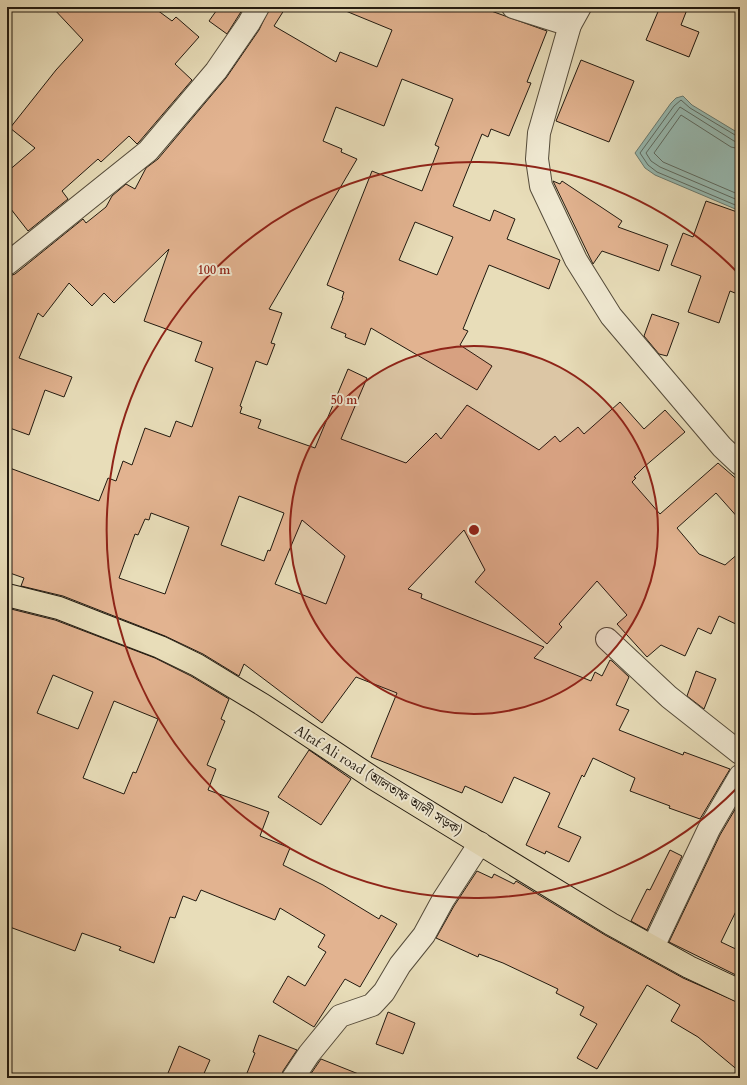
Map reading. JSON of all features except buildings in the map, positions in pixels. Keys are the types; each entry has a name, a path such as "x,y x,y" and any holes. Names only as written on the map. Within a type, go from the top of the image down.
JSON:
{"main road":[{"name":"Altaf Ali road (আলতাফ আলী সড়ক)","path":"7,594 59,608 160,647 197,664 263,705 373,778 610,924 740,992"}],"street":[{"path":"7,264 148,151 216,70 249,23 258,7"},
{"path":"513,7 575,16 540,133 537,159 541,186 576,260 611,316 722,447 740,464"},
{"path":"607,639 668,697 740,753"},
{"path":"653,947 709,830 740,776"},
{"path":"293,1078 309,1054 340,1016 372,1004 384,992 400,965 424,935 443,900 480,843"}],"water":[{"path":"683,96 692,105 740,134 740,211 655,175 645,168 635,153 671,103 676,98"}]}
